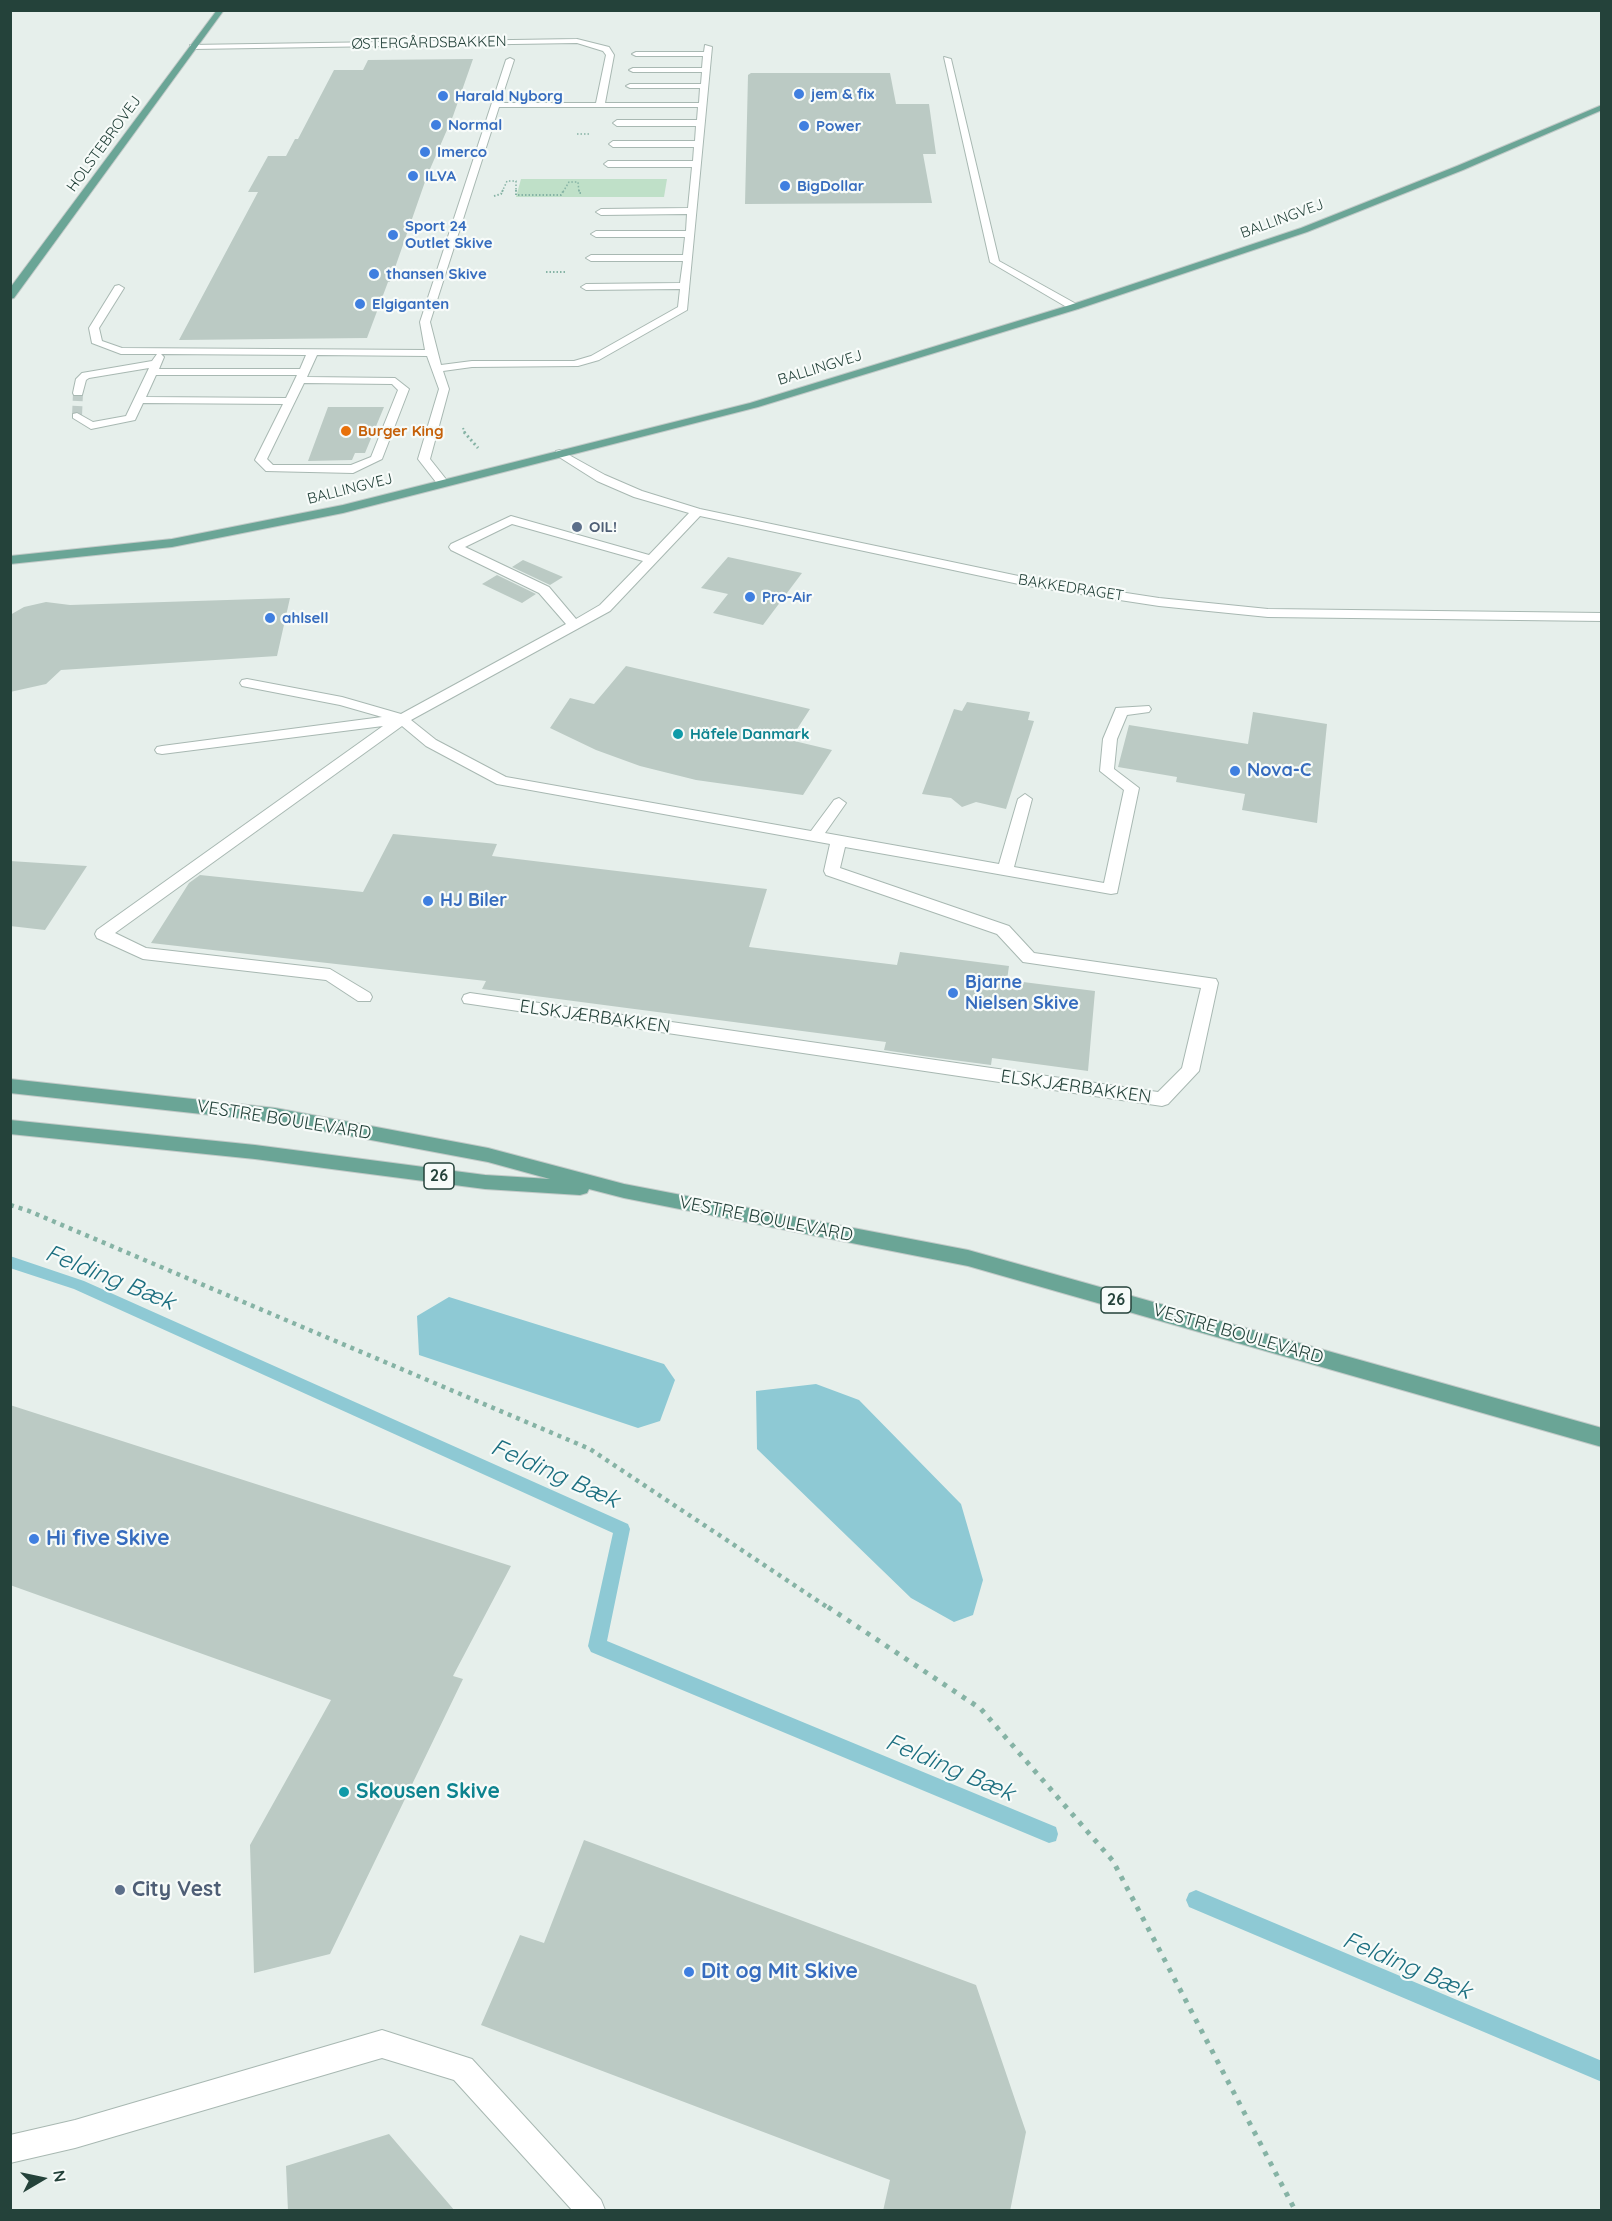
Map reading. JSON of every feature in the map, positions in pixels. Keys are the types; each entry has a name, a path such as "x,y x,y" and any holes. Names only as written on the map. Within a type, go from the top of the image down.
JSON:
{"main road":[{"name":"HOLSTEBROVEJ","path":"10,296 221,10"},
{"name":"BALLINGVEJ","path":"14,559 172,543 343,509 754,405 1074,307 1304,230 1460,168 1602,106"},
{"name":"VESTRE BOULEVARD","path":"10,1086 275,1115 488,1155 624,1191 968,1258 1602,1438"},
{"name":"VESTRE BOULEVARD","path":"10,1127 255,1152 485,1182 624,1191"}],"street":[{"name":"ØSTERGÅRDSBAKKEN","path":"193,47 577,41 606,49 610,54 600,105"},
{"path":"439,368 471,364 574,364 595,358 683,308 708,50 636,54"},
{"path":"947,59 995,262 1074,307"},
{"name":"ØSTERGÅRDSBAKKEN","path":"442,483 424,459 444,389 439,368 431,352 425,322 510,60"},
{"path":"633,70 706,70"},
{"path":"630,86 704,86"},
{"path":"495,105 702,105"},
{"path":"617,123 700,123"},
{"path":"613,144 699,144"},
{"path":"608,164 696,164"},
{"path":"601,212 692,211"},
{"path":"596,234 690,234"},
{"path":"591,258 687,258"},
{"path":"586,287 685,286"},
{"path":"119,288 94,328 97,343 121,351 431,352"},
{"path":"77,416 91,426 130,418 163,351"},
{"path":"78,393 81,379 86,375 154,368 302,376 395,381 404,389 376,459 352,469 270,470 261,460 290,401 302,376 313,352"},
{"path":"139,400 290,401"},
{"name":"BAKKEDRAGET","path":"560,453 601,478 619,486 697,512 1028,582 1159,602 1268,613 1602,616"},
{"path":"364,997 330,975 143,953 103,934 402,719 605,608 697,512"},
{"path":"574,625 544,590 455,547 511,520 651,559"},
{"path":"247,683 342,701 402,719 431,743 502,781 1111,889 1132,788 1107,771 1110,739 1121,711 1144,708"},
{"path":"162,750 402,719"},
{"path":"1005,870 1025,799"},
{"path":"814,837 839,803"},
{"name":"ELSKJÆRBAKKEN","path":"470,999 1162,1100 1190,1071 1210,983 1029,958 1003,930 832,871 838,841"},
{"path":"10,2149 75,2134 382,2044 462,2069 591,2211"}],"path":[{"path":"490,194 499,196 507,181 516,181 516,195 561,195 568,182 578,182 579,193 588,193"},
{"path":"10,1205 29,1211 590,1449 981,1709 1113,1861 1295,2211"}],"green space":[{"path":"521,179 667,179 664,197 516,197"}],"water":[{"path":"449,1297 664,1364 675,1380 660,1421 638,1428 419,1355 417,1316"},
{"path":"816,1384 859,1400 961,1504 983,1580 973,1615 954,1622 911,1598 757,1449 756,1391"}],"building":[{"path":"473,59 367,338 179,340 258,192 248,192 268,156 286,156 295,139 298,139 334,70 363,70 368,60"},
{"path":"751,73 890,73 896,104 929,104 936,154 923,154 932,203 745,204 748,75"},
{"path":"328,407 384,407 365,453 355,453 352,460 308,461"},
{"path":"728,557 802,573 763,625 713,613 728,594 701,588"},
{"path":"523,560 563,577 550,585 512,567"},
{"path":"497,575 536,594 522,603 482,584"},
{"path":"290,598 277,656 61,670 46,684 10,692 10,615 24,607 46,602 70,605"},
{"name":"Häfele Danmark","path":"626,666 810,709 790,740 832,750 803,795 696,780 640,766 596,750 550,728 570,698 594,704"},
{"path":"967,702 1030,712 1028,720 1034,721 1006,809 976,802 962,807 951,798 922,794 954,709 962,711"},
{"path":"1253,712 1327,724 1317,823 1242,810 1245,794 1176,782 1177,777 1118,767 1129,725 1248,744"},
{"path":"393,834 497,844 492,856 767,889 749,947 897,965 900,952 1009,966 1007,980 1095,991 1088,1071 992,1058 991,1065 923,1056 884,1050 886,1042 482,989 486,981 151,943 189,883 200,875 363,892"},
{"path":"10,861 87,866 45,930 10,926"},
{"path":"10,1405 511,1566 453,1676 463,1679 330,1954 254,1973 250,1845 331,1700 10,1585"},
{"path":"584,1840 976,1985 1026,2132 1010,2211 883,2211 890,2180 481,2025 520,1935 544,1943"},
{"path":"389,2134 455,2211 288,2211 286,2166"}],"waterway":[{"name":"Felding Bæk","path":"10,1262 79,1285 622,1529 597,1646 1049,1834"},
{"name":"Felding Bæk","path":"1196,1900 1602,2072"}],"tunnel":[{"path":"77,416 78,393"}],"place":[{"name":"jem & fix","path":"799,94"},
{"name":"Harald Nyborg","path":"443,96"},
{"name":"Normal","path":"436,125"},
{"name":"Power","path":"804,126"},
{"name":"Imerco","path":"425,152"},
{"name":"ILVA","path":"413,176"},
{"name":"BigDollar","path":"785,186"},
{"name":"Sport 24 Outlet Skive","path":"393,235"},
{"name":"thansen Skive","path":"374,274"},
{"name":"Elgiganten","path":"360,304"},
{"name":"Burger King","path":"346,431"},
{"name":"OIL!","path":"577,527"},
{"name":"Pro-Air","path":"750,597"},
{"name":"ahlsell","path":"270,618"},
{"name":"Häfele Danmark","path":"678,734"},
{"name":"Nova-C","path":"1235,771"},
{"name":"HJ Biler","path":"428,901"},
{"name":"Bjarne Nielsen Skive","path":"953,993"},
{"name":"Hi five Skive","path":"34,1539"},
{"name":"Skousen Skive","path":"344,1792"},
{"name":"City Vest","path":"120,1890"},
{"name":"Dit og Mit Skive","path":"689,1972"}]}
